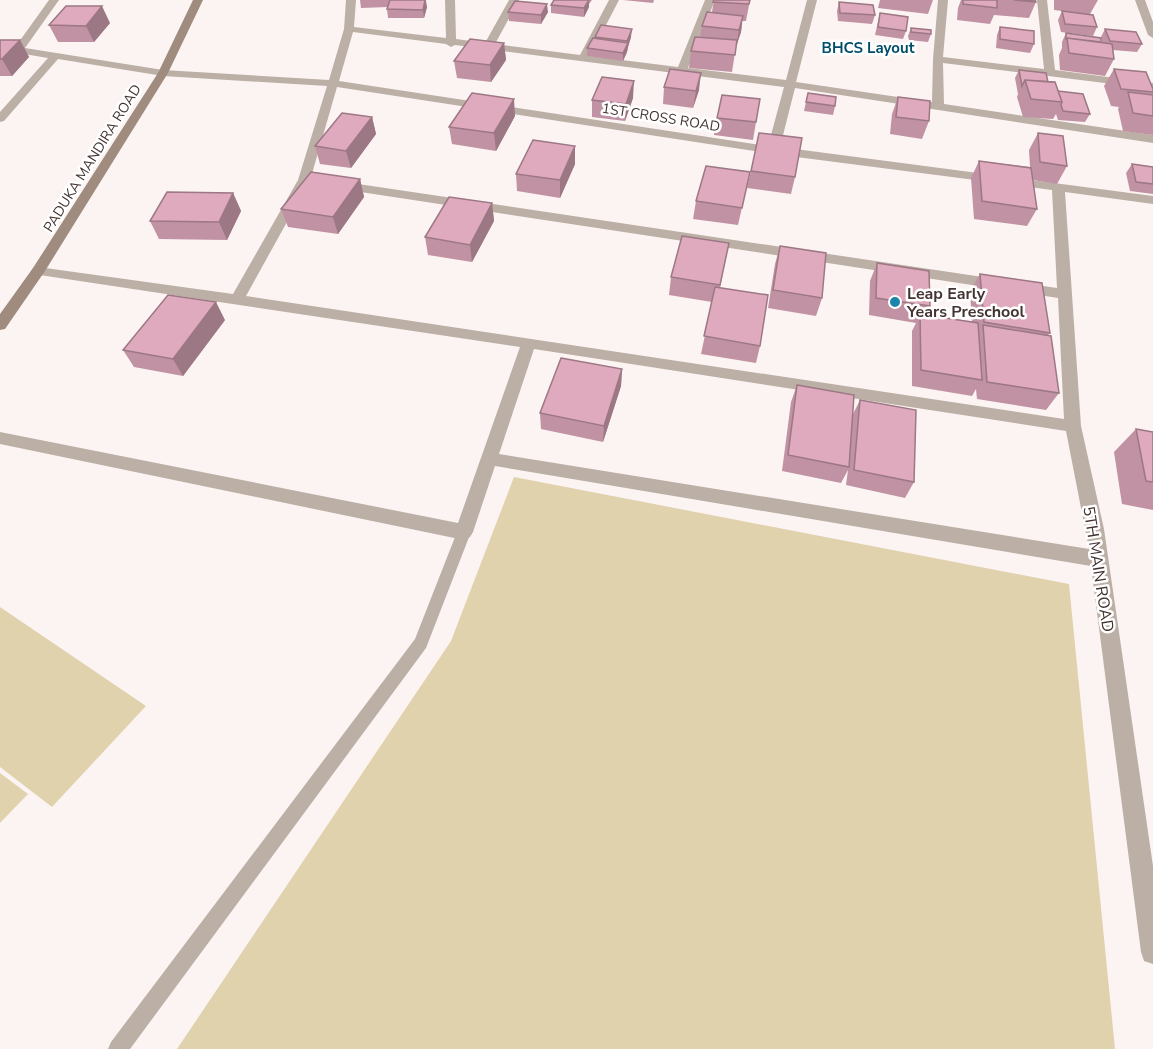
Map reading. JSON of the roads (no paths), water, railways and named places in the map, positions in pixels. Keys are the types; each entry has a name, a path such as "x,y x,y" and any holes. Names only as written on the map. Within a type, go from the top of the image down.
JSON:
{"street":[{"path":"19,50 54,0"},
{"name":"PADUKA MANDIRA ROAD","path":"0,325 38,271 163,73 198,0"},
{"path":"237,299 304,180 349,29 351,0"},
{"path":"450,0 451,44"},
{"path":"488,47 514,0"},
{"path":"583,59 614,0"},
{"path":"682,71 710,0"},
{"path":"773,150 812,0"},
{"path":"938,106 938,59 943,0"},
{"path":"1042,0 1050,73"},
{"path":"1140,0 1153,35"},
{"path":"349,29 451,44 790,84 1153,139"},
{"name":"1ST CROSS ROAD","path":"0,46 163,73 333,83 773,150 1153,200"},
{"path":"0,119 56,55"},
{"path":"938,59 1153,86"},
{"path":"304,180 1064,294"},
{"name":"5TH MAIN ROAD","path":"1058,186 1073,426 1099,558 1153,952"},
{"path":"38,271 1073,426"},
{"path":"0,438 464,532 529,343"},
{"path":"489,459 1099,558"}],"lane":[{"path":"118,1049 421,643 464,532"}],"place":[{"name":"Leap Early Years Preschool","path":"895,302"}],"district":[{"name":"BHCS Layout","path":"868,48"}]}
